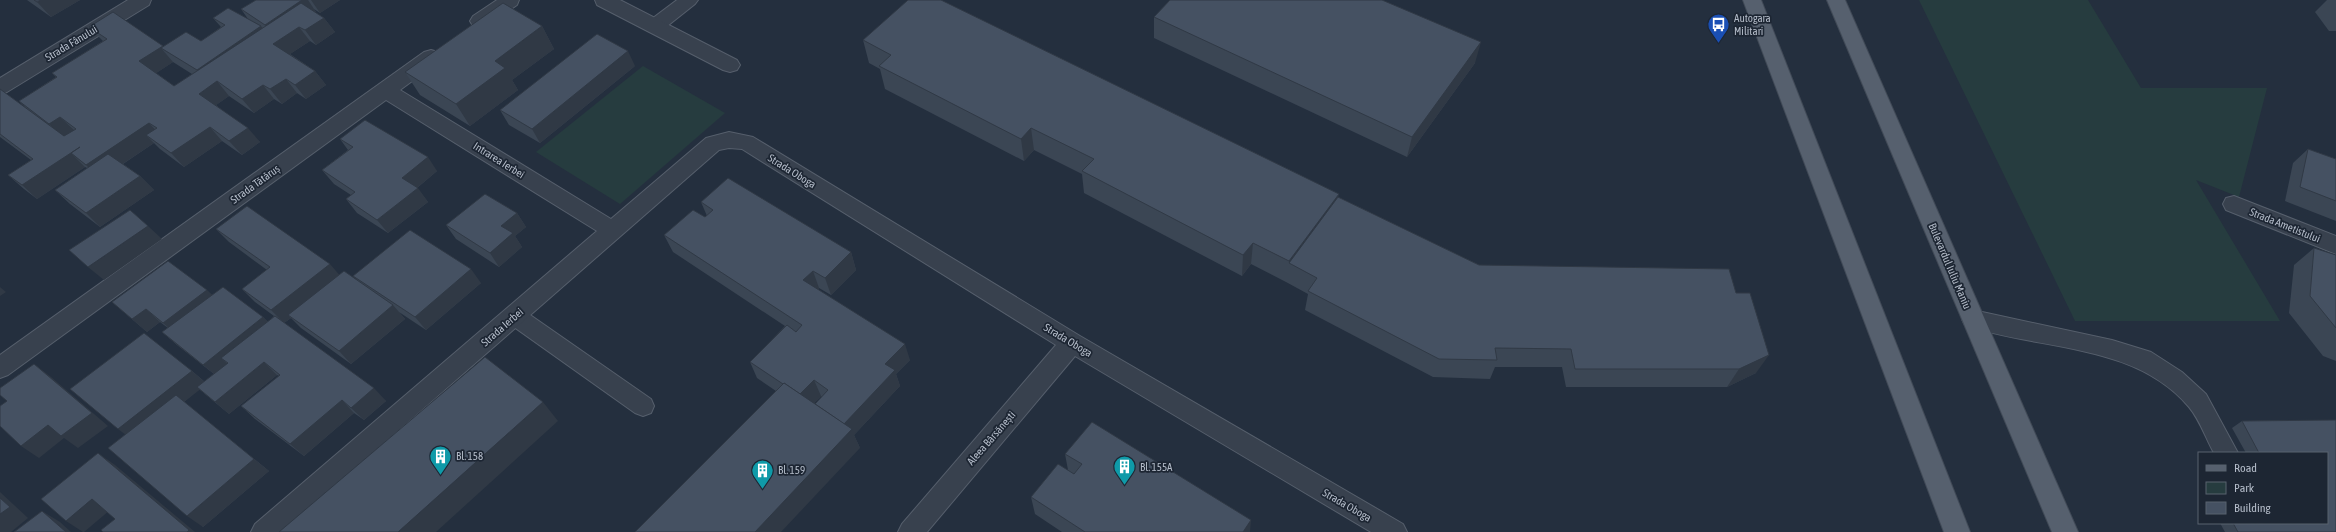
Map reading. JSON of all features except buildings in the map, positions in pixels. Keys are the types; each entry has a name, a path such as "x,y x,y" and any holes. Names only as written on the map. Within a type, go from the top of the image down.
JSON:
{"main road":[{"path":"1752,0 1957,532"},
{"name":"Bulevardul Iuliu Maniu","path":"1836,0 2065,532"}],"street":[{"name":"Strada Fânului","path":"0,87 142,0"},
{"path":"467,31 510,0"},
{"path":"604,0 730,65"},
{"name":"Strada Tătăruș","path":"0,368 448,45"},
{"name":"Intrarea Ierbei","path":"385,90 612,230"},
{"name":"Strada Ierbei","path":"264,532 713,143 729,140 746,142"},
{"name":"Strada Oboga","path":"746,142 1072,343 1394,532"},
{"name":"Strada Ametistului","path":"2234,204 2336,245"},
{"name":"Aleea Bârsănești","path":"910,532 1072,343"}],"lane":[{"path":"655,26 689,0"},
{"path":"515,316 643,406"},
{"path":"1973,319 2112,349 2144,359 2174,379 2198,401 2225,452"}],"green space":[{"path":"1919,0 2088,0 2141,88 2267,88 2239,197 2196,180 2280,321 2075,321"},
{"path":"643,66 725,113 620,204 536,152"}],"place":[{"name":"Autogara Militari","path":"1719,44"},
{"name":"Bl. 158","path":"441,476"},
{"name":"Bl. 155A","path":"1124,486"},
{"name":"Bl. 159","path":"763,490"}]}
